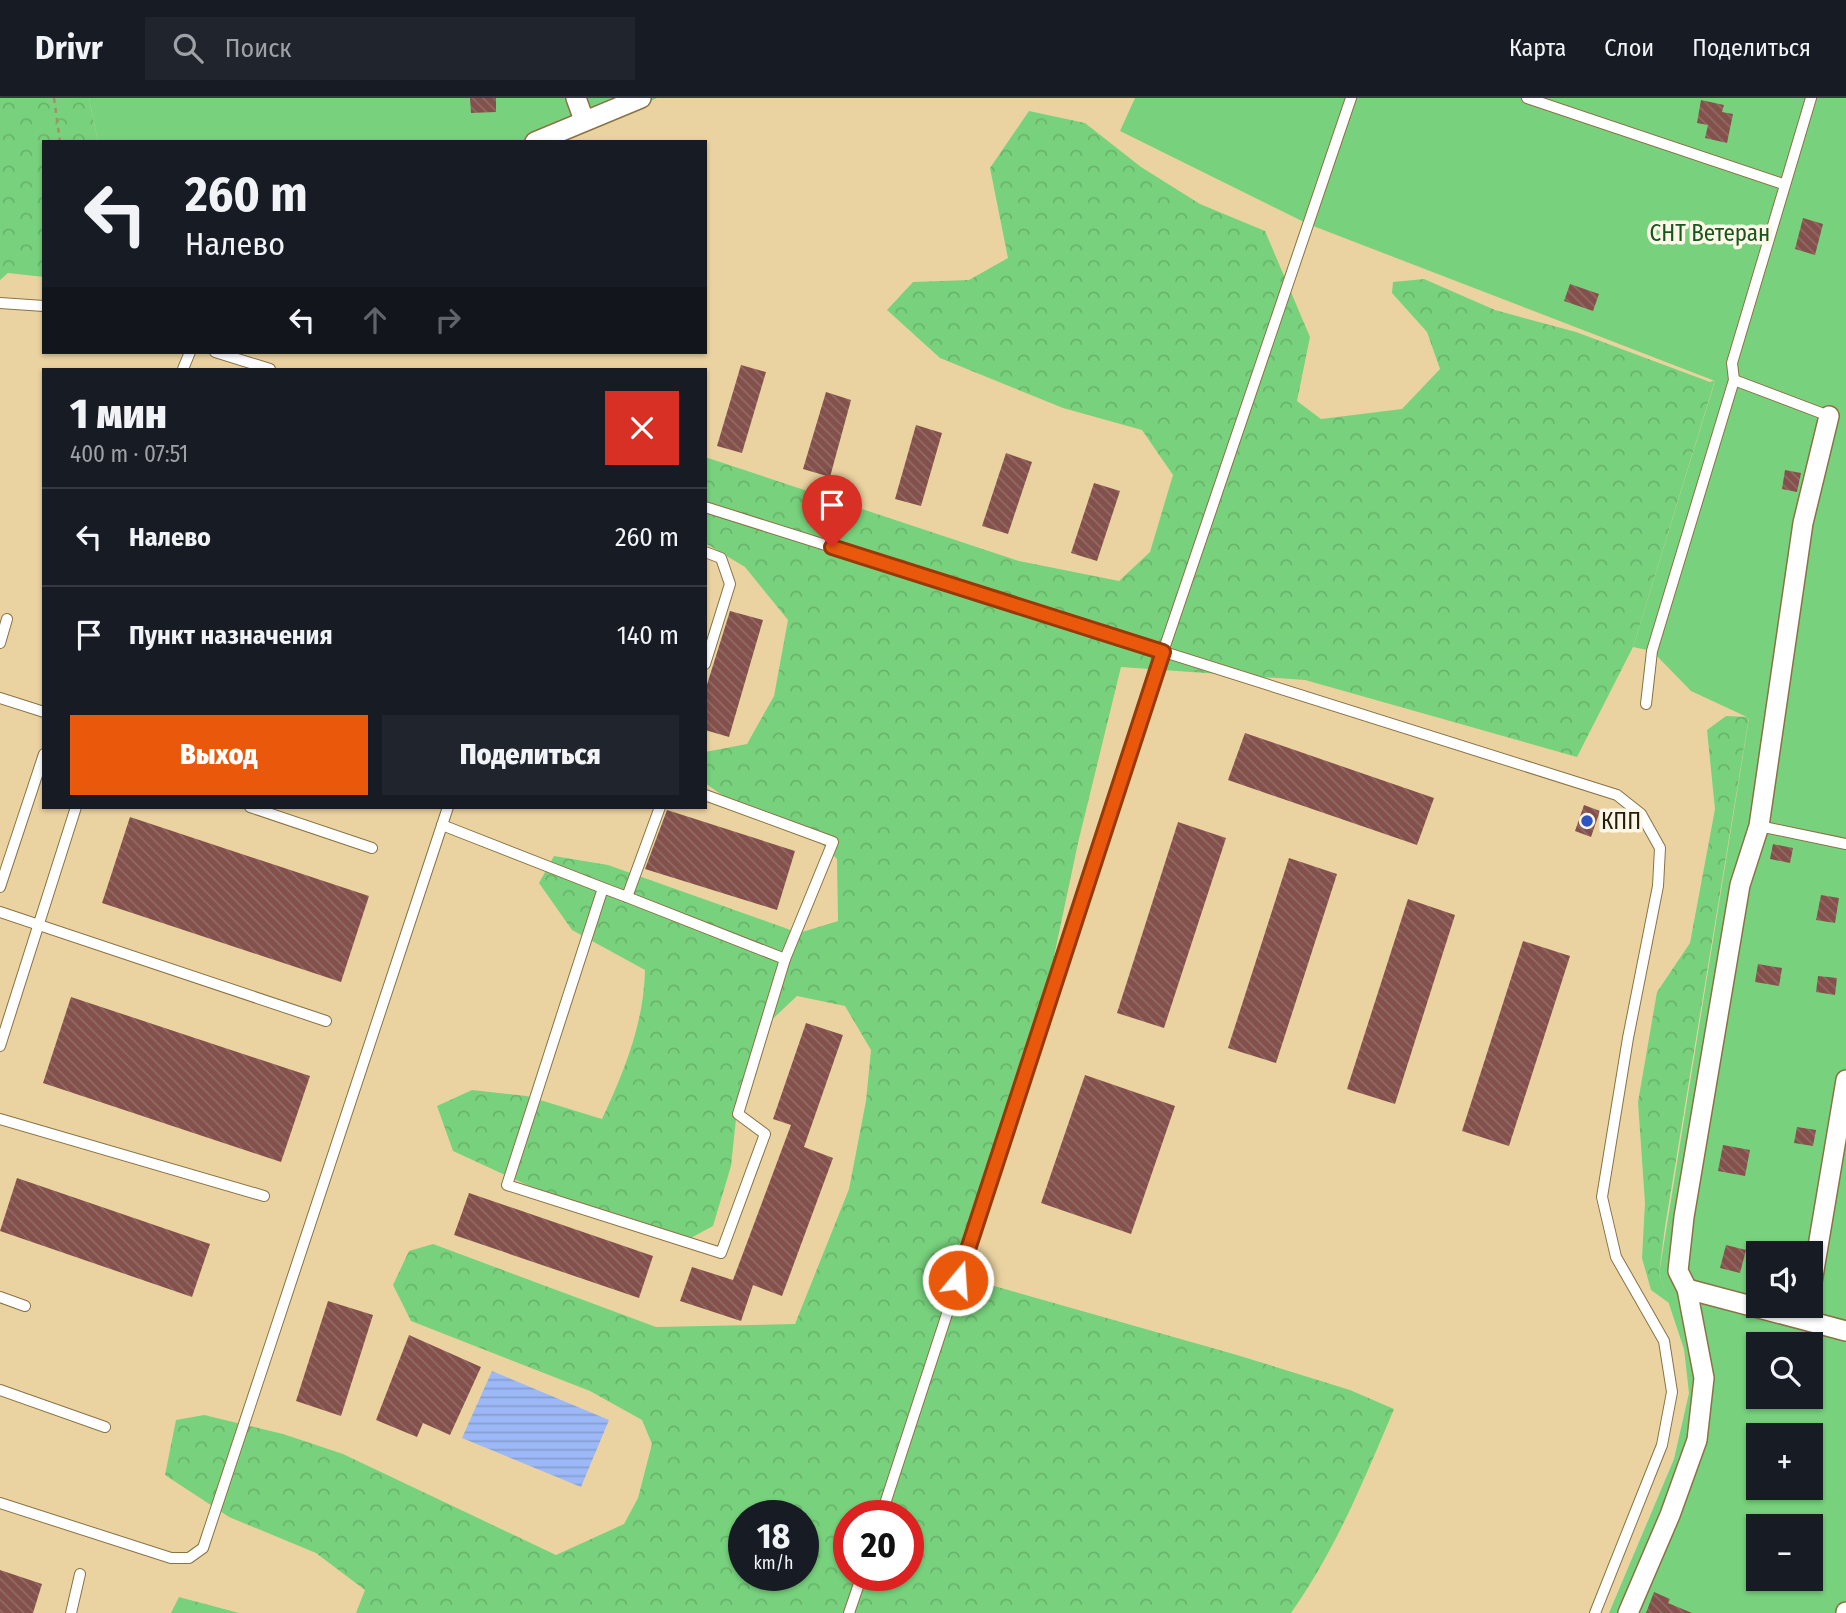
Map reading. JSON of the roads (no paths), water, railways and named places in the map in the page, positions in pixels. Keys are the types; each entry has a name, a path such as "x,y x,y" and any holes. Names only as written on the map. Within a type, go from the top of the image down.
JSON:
{"street":[{"path":"576,98 584,120"},
{"path":"539,140 641,98"},
{"path":"1629,1613 1671,1515 1697,1440 1704,1378 1687,1289 1678,1271 1684,1217 1740,886 1759,826 1803,523 1829,416"},
{"path":"1819,1241 1846,1080"},
{"path":"1687,1289 1746,1300"},
{"path":"1819,1318 1846,1331"}],"lane":[{"path":"886,1500 1163,652 1351,98"},
{"path":"1527,98 1783,184"},
{"path":"1646,704 1652,651 1734,380 1732,363 1783,184 1811,98"},
{"path":"0,303 42,306"},
{"path":"221,354 267,368"},
{"path":"229,368 234,358"},
{"path":"1734,380 1829,416"},
{"path":"707,509 1617,795 1641,814 1660,848 1658,886 1628,1038 1602,1197 1616,1257 1664,1341 1672,1392 1662,1445 1595,1613"},
{"path":"707,553 721,558 730,584 707,658"},
{"path":"0,643 6,620"},
{"path":"0,698 42,711"},
{"path":"0,887 42,760"},
{"path":"603,888 507,1185 721,1253 765,1134 738,1114 785,959 833,842 707,795"},
{"path":"0,1046 75,809"},
{"path":"256,809 372,848"},
{"path":"0,1503 171,1558 189,1558 204,1548 447,809"},
{"path":"627,897 659,809"},
{"path":"442,825 785,959"},
{"path":"1759,826 1846,845"},
{"path":"0,912 326,1021"},
{"path":"0,1119 264,1196"},
{"path":"0,1297 25,1306"},
{"path":"0,1390 105,1427"},
{"path":"71,1613 80,1574"},
{"path":"849,1613 857,1591"}],"water":[{"path":"492,1371 609,1420 581,1487 462,1438"}],"place":[{"name":"КПП","path":"1587,821"}],"park label":[{"name":"СНТ Ветеран","path":"1710,233"}]}
